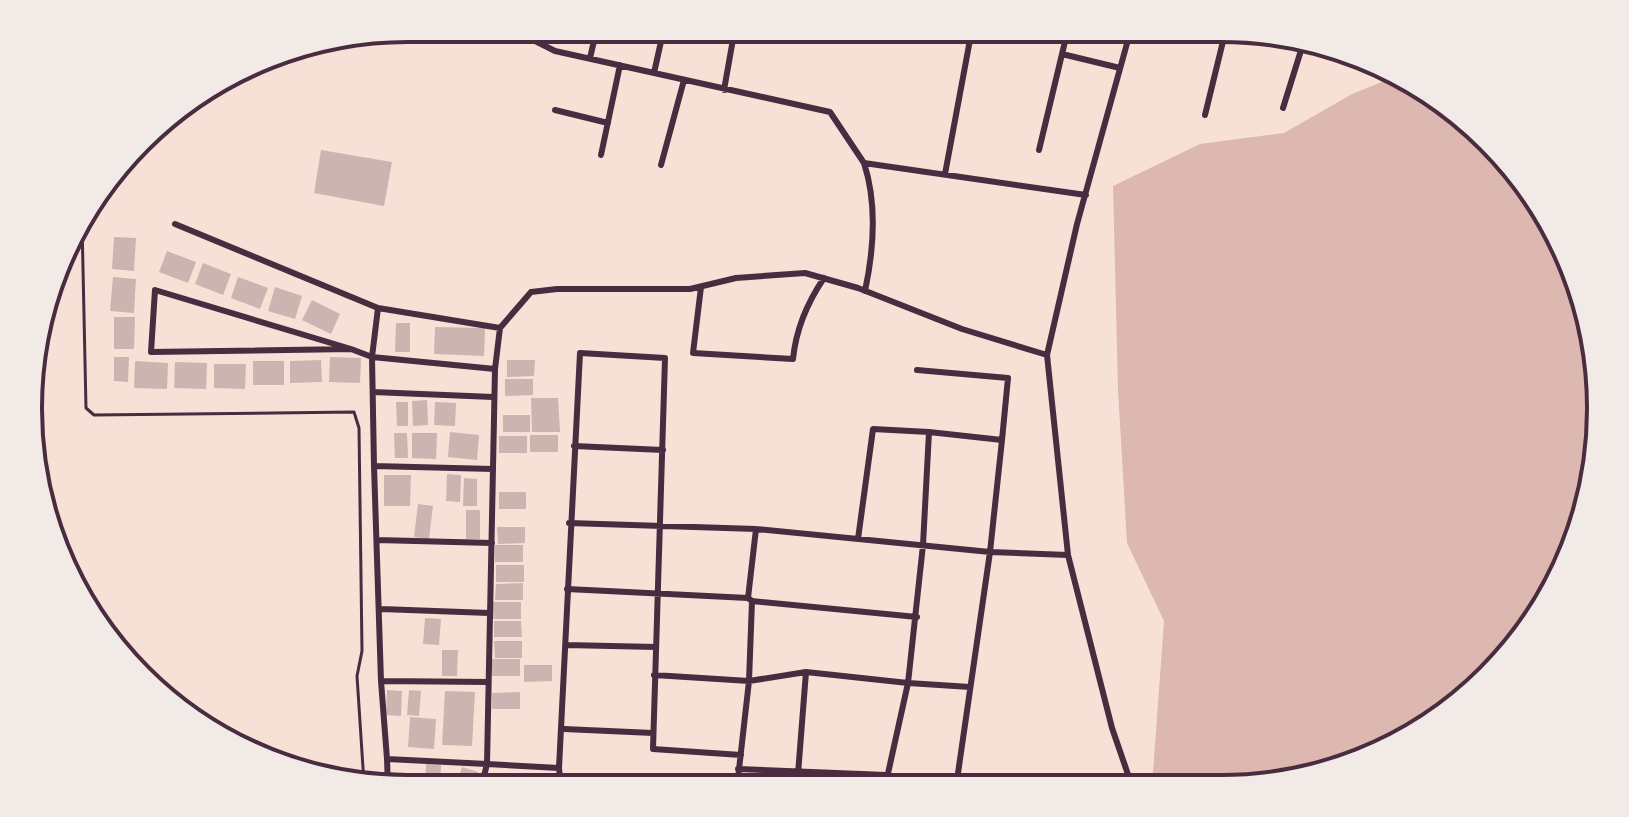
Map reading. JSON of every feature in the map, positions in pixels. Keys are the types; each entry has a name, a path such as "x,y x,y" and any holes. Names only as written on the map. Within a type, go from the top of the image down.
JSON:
{"street":[{"path":"590,58 594,42"},
{"path":"654,73 661,42"},
{"path":"724,90 733,42"},
{"path":"945,174 970,42"},
{"path":"1039,150 1065,42"},
{"path":"1127,42 1047,355 1068,555 1112,728 1128,775"},
{"path":"1205,115 1223,42"},
{"path":"540,43 724,90 830,112 864,163 873,206 871,265 865,291"},
{"path":"1283,108 1301,51"},
{"path":"1062,54 1120,68"},
{"path":"601,155 620,65"},
{"path":"661,165 684,80"},
{"path":"555,110 608,123"},
{"path":"864,163 1086,195"},
{"path":"175,224 378,308 500,328"},
{"path":"484,775 487,764 495,369 500,328 531,292 701,287 736,278 805,273 865,291 962,329 1047,355"},
{"path":"701,287 693,353 793,359 795,338 805,311 824,278"},
{"path":"351,349 151,352 155,290 336,344 351,349 372,357 495,369"},
{"path":"378,308 372,357 374,466 381,681 388,774"},
{"path":"560,775 564,729 569,523 580,353 665,358 653,749 741,755"},
{"path":"917,370 1008,378 990,552 958,775"},
{"path":"373,392 493,397"},
{"path":"858,539 873,429 1002,440"},
{"path":"738,769 798,774 886,775 908,683 917,617 929,432"},
{"path":"574,446 663,450"},
{"path":"374,466 493,469"},
{"path":"569,523 756,529 990,552 1068,555"},
{"path":"738,775 749,681 750,600 756,529"},
{"path":"377,540 492,543"},
{"path":"567,589 750,600 917,617"},
{"path":"381,609 489,613"},
{"path":"566,645 656,647"},
{"path":"654,675 749,681 806,672 970,687"},
{"path":"798,774 806,672"},
{"path":"381,681 488,682"},
{"path":"564,729 653,733"},
{"path":"387,759 559,768"}],"lane":[{"path":"82,241 86,408 94,415 354,412 359,428 362,651 357,676 363,772"}],"shaded area":[{"path":"1385,81 1444,118 1496,167 1538,225 1568,291 1584,361 1586,432 1575,503 1549,571 1511,632 1462,684 1404,726 1338,756 1292,768 1244,774 1153,775 1164,621 1127,543 1118,390 1113,186 1200,144 1284,133 1352,94"}],"building":[{"path":"321,150 392,162 384,206 314,193"},
{"path":"114,237 136,238 134,271 112,269"},
{"path":"167,251 196,262 188,283 159,272"},
{"path":"203,263 231,274 223,295 195,284"},
{"path":"113,277 136,279 134,313 110,311"},
{"path":"238,277 268,288 260,309 231,298"},
{"path":"275,287 302,296 295,319 268,311"},
{"path":"312,300 340,314 331,334 302,320"},
{"path":"114,317 135,317 134,349 114,349"},
{"path":"396,323 410,323 410,352 395,352"},
{"path":"435,327 485,328 484,356 434,354"},
{"path":"114,357 129,357 128,382 114,381"},
{"path":"330,357 361,358 360,383 329,382"},
{"path":"321,360 322,382 290,383 290,361"},
{"path":"507,360 535,360 534,376 507,377"},
{"path":"135,361 168,363 167,389 134,388"},
{"path":"253,361 284,361 284,385 253,385"},
{"path":"175,362 207,363 206,389 174,388"},
{"path":"214,364 246,364 245,389 214,388"},
{"path":"505,379 533,379 533,395 505,396"},
{"path":"531,398 558,398 560,432 532,432"},
{"path":"427,400 428,425 413,426 412,401"},
{"path":"396,402 408,402 408,426 397,426"},
{"path":"435,402 456,403 455,426 434,425"},
{"path":"503,415 530,415 530,432 503,432"},
{"path":"450,432 479,435 477,460 448,457"},
{"path":"394,433 407,433 408,458 395,458"},
{"path":"412,433 437,433 436,459 412,458"},
{"path":"530,435 558,435 558,452 530,452"},
{"path":"499,436 527,436 527,453 499,453"},
{"path":"447,474 461,475 460,502 446,501"},
{"path":"384,475 411,475 410,506 384,506"},
{"path":"464,478 477,479 477,506 463,506"},
{"path":"499,492 526,492 526,509 499,509"},
{"path":"418,504 433,506 429,539 414,537"},
{"path":"466,510 480,510 480,539 466,539"},
{"path":"497,527 525,527 525,543 498,544"},
{"path":"495,545 523,545 523,562 495,562"},
{"path":"496,565 524,565 524,582 496,582"},
{"path":"523,583 523,600 495,600 496,584"},
{"path":"493,602 521,602 521,619 493,619"},
{"path":"425,618 441,619 439,645 423,644"},
{"path":"494,621 521,621 522,637 494,637"},
{"path":"494,641 522,641 522,658 495,658"},
{"path":"442,650 458,650 457,676 442,676"},
{"path":"492,659 520,659 520,676 492,676"},
{"path":"524,665 552,665 552,681 524,682"},
{"path":"387,690 402,691 401,716 386,715"},
{"path":"409,690 421,691 419,716 407,715"},
{"path":"445,691 475,692 472,746 442,745"},
{"path":"520,692 520,709 492,709 492,693"},
{"path":"410,717 436,719 434,749 408,747"},
{"path":"426,764 441,765 441,775 426,775"},
{"path":"462,767 478,772 477,775 459,775"},
{"path":"566,773 594,773 594,775"}]}
